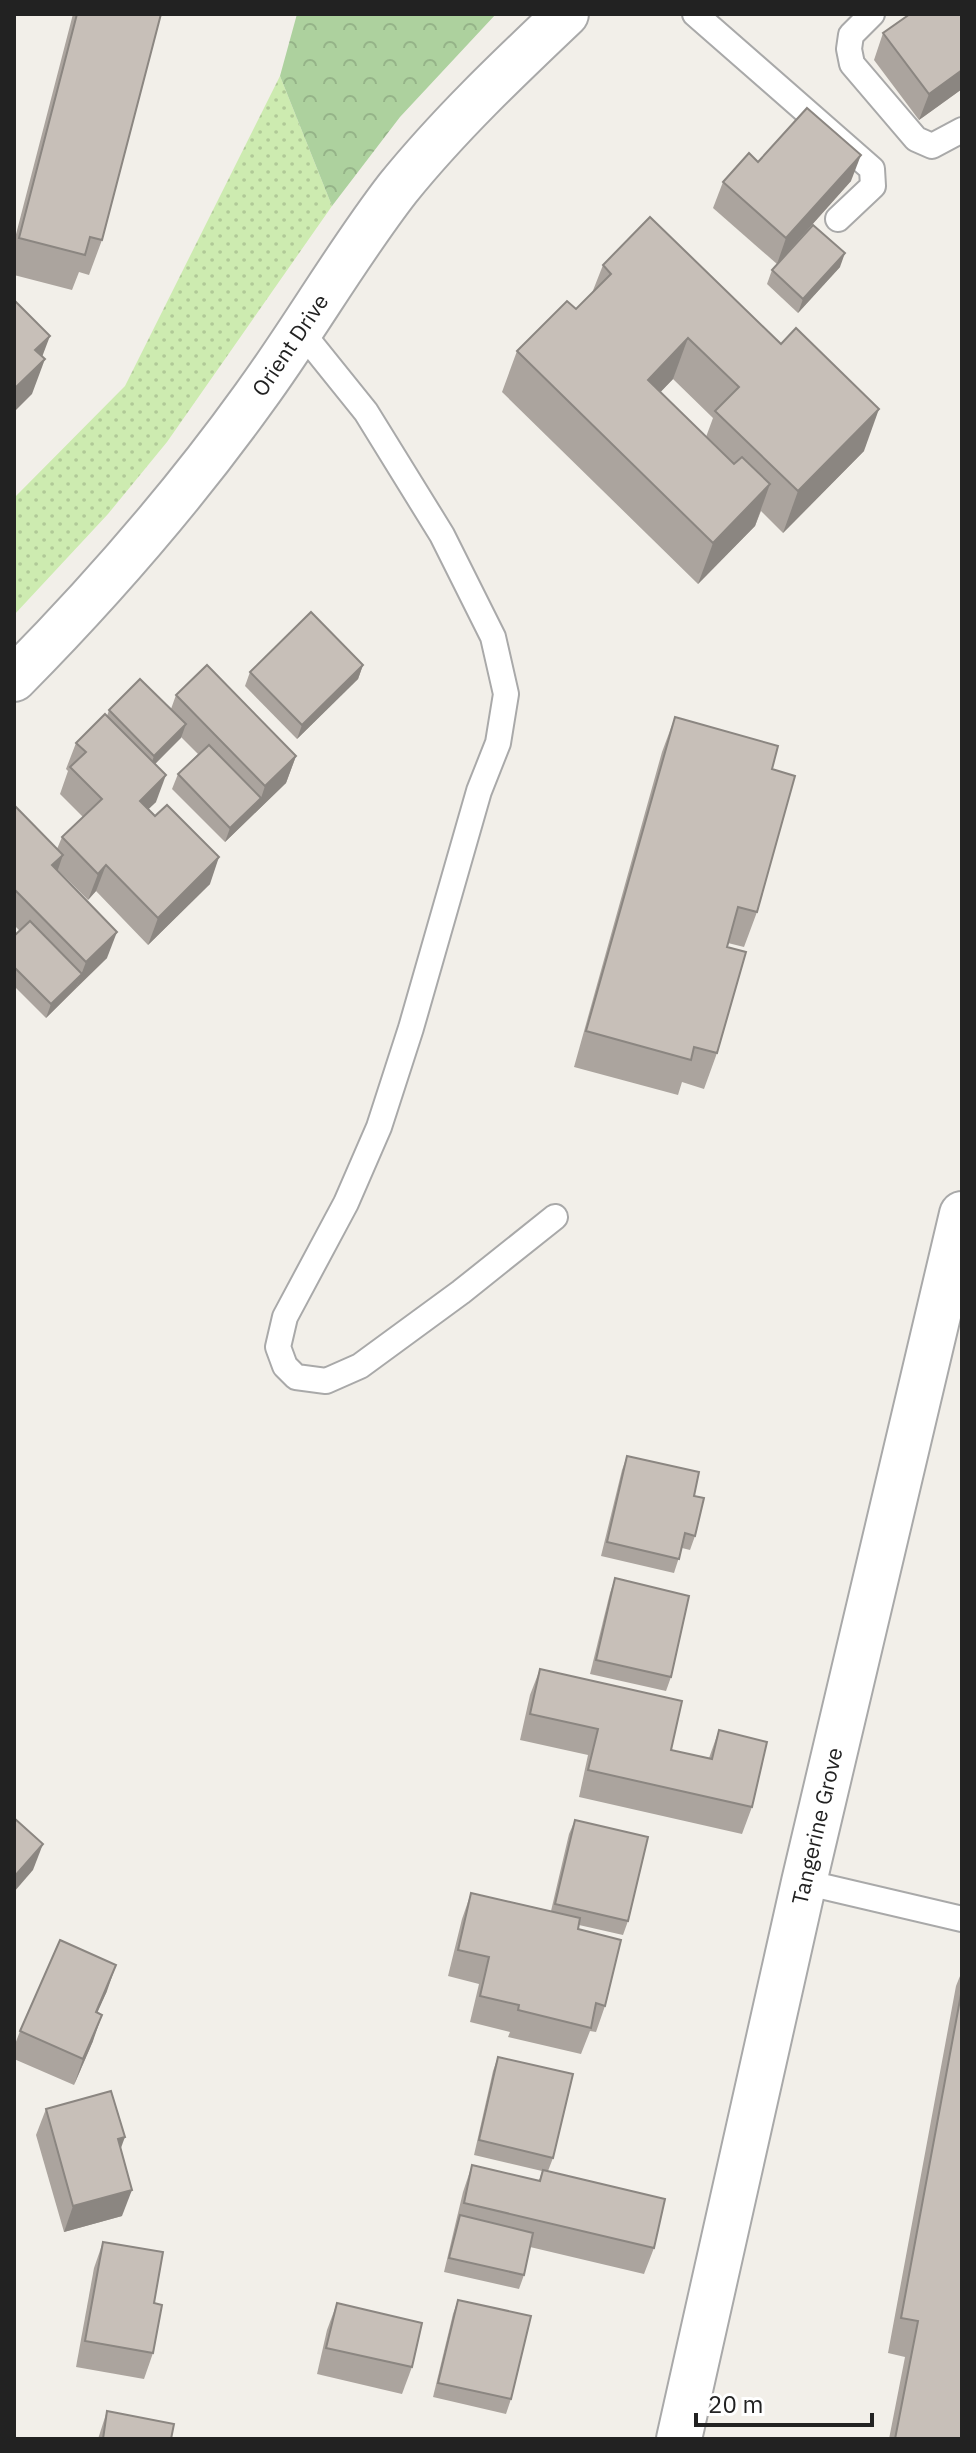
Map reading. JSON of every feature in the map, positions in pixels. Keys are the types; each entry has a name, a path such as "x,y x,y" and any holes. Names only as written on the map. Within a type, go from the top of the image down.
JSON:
{"street":[{"name":"Orient Drive","path":"14,679 167,512 254,398 398,189 488,87 566,14"},
{"name":"Tangerine Grove","path":"679,2439 804,1882 962,1214"}],"lane":[{"path":"695,14 872,169 873,186 838,219"},
{"path":"872,14 851,35 849,49 852,64 916,139 932,146 962,130"},
{"path":"300,330 366,412 442,535 493,637 506,694 498,743 479,791 411,1028 379,1127 346,1203 285,1317 278,1347 285,1366 296,1377 326,1381 360,1366 461,1292 555,1217"},
{"path":"804,1882 962,1919"}],"green space":[{"path":"297,14 496,14 400,117 332,206 280,76"},
{"path":"280,76 332,206 167,442 108,514 14,615 14,498 125,386"}],"building":[{"path":"77,14 161,14 102,240 90,237 85,255 19,238"},
{"path":"910,14 962,14 962,70 929,94 883,33"},
{"path":"807,108 861,155 786,238 723,182 749,153 758,162"},
{"path":"650,217 781,344 796,328 879,409 798,491 715,411 739,387 688,338 648,380 734,464 742,457 770,484 713,543 517,351 567,301 576,309 611,274 603,265"},
{"path":"813,225 845,253 803,299 772,270"},
{"path":"14,300 50,336 35,350 45,359 14,389"},
{"path":"311,612 363,665 302,725 250,672"},
{"path":"207,665 296,756 265,786 176,695"},
{"path":"140,679 186,724 154,756 109,710"},
{"path":"105,714 166,775 140,801 155,816 167,805 219,857 158,918 106,865 98,874 62,837 102,799 70,767 86,752 76,743"},
{"path":"675,717 778,746 772,769 795,776 757,912 738,907 727,947 746,952 717,1053 694,1047 691,1060 586,1031"},
{"path":"209,745 261,798 230,828 178,774"},
{"path":"14,805 63,855 52,865 117,932 86,962 14,889"},
{"path":"30,921 82,974 51,1004 14,967 14,936"},
{"path":"627,1456 699,1472 694,1496 704,1498 695,1536 685,1533 679,1559 607,1542"},
{"path":"615,1578 689,1596 671,1677 596,1660"},
{"path":"540,1669 682,1701 671,1750 712,1759 719,1730 767,1742 752,1807 588,1770 598,1729 530,1714"},
{"path":"14,1818 43,1844 14,1877"},
{"path":"575,1820 648,1837 628,1921 555,1904"},
{"path":"471,1893 580,1918 578,1929 621,1940 605,2006 596,2003 591,2028 518,2010 519,2005 480,1996 489,1957 458,1950"},
{"path":"60,1940 116,1965 96,2012 102,2015 83,2059 20,2031"},
{"path":"962,1989 962,2439 895,2439 918,2321 901,2318"},
{"path":"498,2057 573,2074 553,2158 479,2140"},
{"path":"111,2091 125,2137 118,2139 132,2190 73,2206 46,2109"},
{"path":"472,2165 540,2181 543,2170 665,2199 654,2248 464,2203"},
{"path":"460,2215 533,2233 524,2275 449,2258"},
{"path":"103,2242 163,2252 154,2303 162,2305 153,2353 85,2341"},
{"path":"458,2300 531,2316 511,2399 438,2383"},
{"path":"337,2303 422,2323 412,2367 326,2348"},
{"path":"107,2411 174,2424 171,2439 103,2439"}]}
